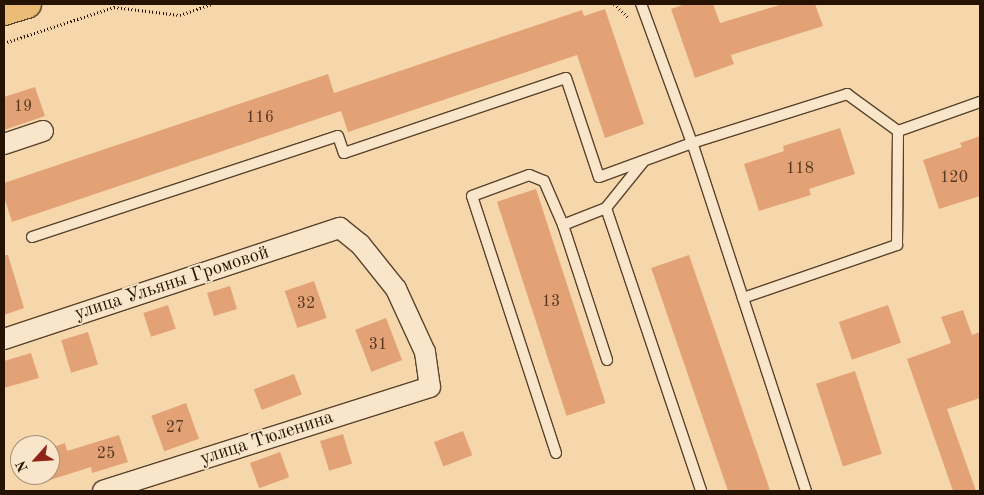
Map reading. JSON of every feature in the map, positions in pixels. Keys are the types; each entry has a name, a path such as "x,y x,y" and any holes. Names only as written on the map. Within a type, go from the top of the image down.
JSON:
{"main road":[{"path":"4,12 27,4"}],"street":[{"path":"4,144 43,131"},
{"name":"улица Ульяны Громовой","path":"4,339 340,228 360,244 396,289 426,352 430,387"},
{"name":"улица Тюленина","path":"104,491 430,387"}],"lane":[{"path":"641,4 692,143 806,491"},
{"path":"32,238 338,136 344,153 566,78 598,178 692,143 847,94 898,131"},
{"path":"898,131 980,102"},
{"path":"743,298 897,244 898,131"},
{"path":"563,225 606,208 644,161"},
{"path":"556,453 472,196 529,175 544,182 563,225 607,360"},
{"path":"606,208 701,491"}],"path":[{"path":"4,43 114,6 180,15 212,4"}],"building":[{"path":"685,4 713,4 720,23 783,4 815,4 823,26 731,55 734,64 695,78 671,9"},
{"path":"605,9 644,124 605,138 577,55 348,132 341,111 12,222 4,197 4,183 328,74 334,93 582,10 584,16"},
{"path":"35,87 45,116 4,130 4,97"},
{"path":"840,128 855,174 809,189 811,195 759,211 744,164 784,151 783,146"},
{"path":"980,136 980,196 939,209 923,160 962,147 960,143"},
{"path":"536,189 606,403 567,416 497,202"},
{"path":"4,255 8,255 24,308 4,315"},
{"path":"689,255 770,490 728,491 651,268"},
{"path":"314,281 327,318 297,328 285,291"},
{"path":"230,286 237,309 214,316 207,293"},
{"path":"168,305 176,329 151,337 143,313"},
{"path":"888,305 901,343 852,360 839,322"},
{"path":"963,310 972,335 980,332 980,398 947,409 976,491 953,491 907,359 951,343 941,317"},
{"path":"386,318 402,360 371,372 355,330"},
{"path":"88,332 98,365 71,373 61,340"},
{"path":"31,353 39,378 4,388 4,361"},
{"path":"855,371 882,454 843,466 816,384"},
{"path":"294,374 302,395 262,410 254,389"},
{"path":"186,403 199,439 164,451 151,416"},
{"path":"463,431 472,455 443,466 434,442"},
{"path":"343,434 352,464 329,471 320,441"},
{"path":"119,435 128,462 92,473 91,467 60,477 60,445 65,443 67,451"},
{"path":"280,452 289,477 259,488 250,463"}]}
